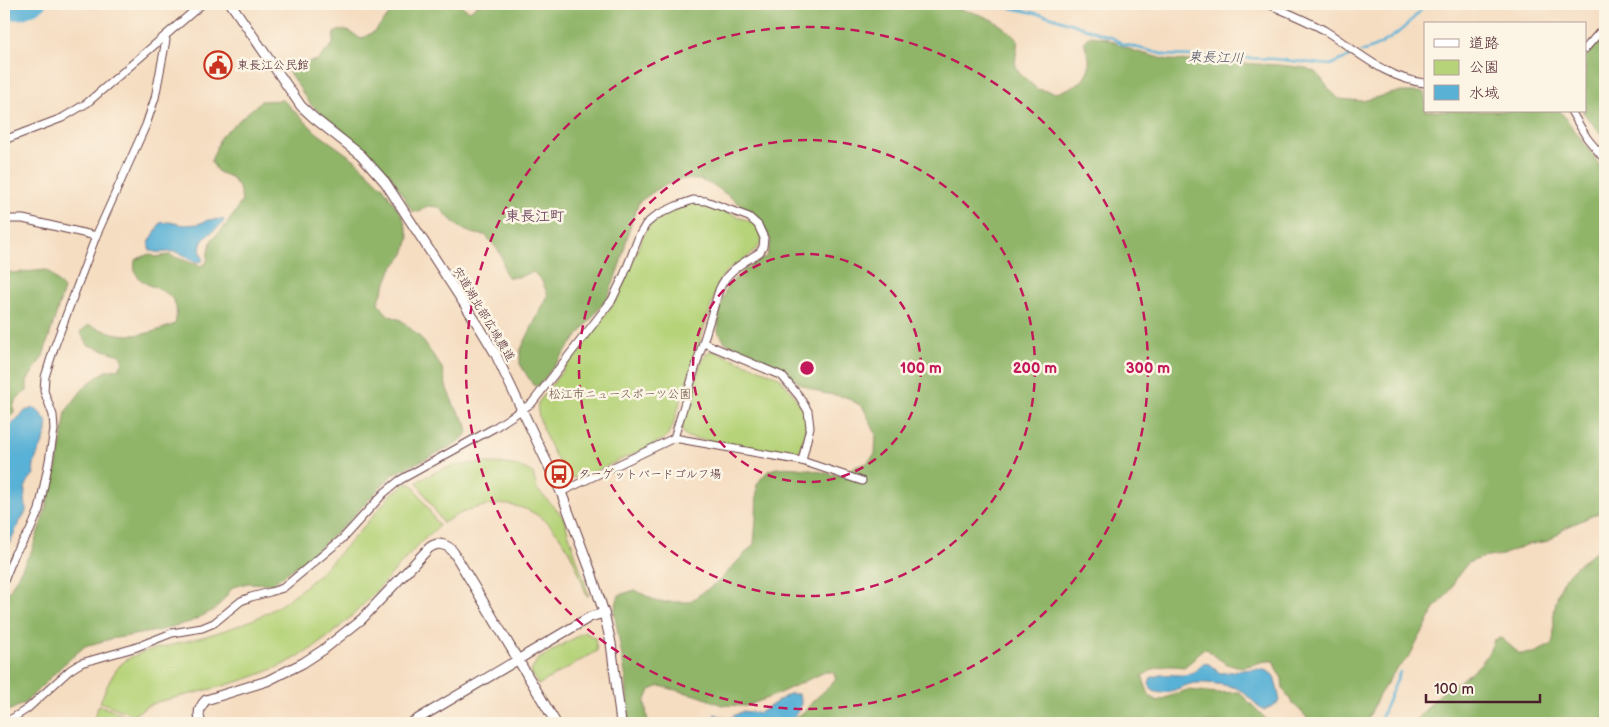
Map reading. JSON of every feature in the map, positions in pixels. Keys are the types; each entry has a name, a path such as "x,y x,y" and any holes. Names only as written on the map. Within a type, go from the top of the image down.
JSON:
{"street":[{"path":"4,140 75,111 87,103 202,4"},
{"name":"宍道湖北部広域農道","path":"231,4 301,106 361,154 385,182 480,328 522,409 561,492 591,572 604,613 614,662 621,723"},
{"path":"1268,4 1324,31 1393,75 1412,82 1424,83"},
{"path":"1586,48 1605,26"},
{"path":"4,581 15,553 30,531 39,510 50,461 54,422 44,391 45,377 96,236 146,125 155,98 166,40 164,37"},
{"path":"1572,112 1587,138 1605,160"},
{"path":"4,722 27,709 70,670 81,663 134,648 172,633 202,628 214,622 241,601 251,596 283,588 342,538 384,493 400,480 494,428 532,403 612,300 646,224 657,215 676,206 693,200 706,201 749,217 758,225 764,238 763,247 760,252 724,278 674,438"},
{"path":"4,219 23,219 96,236"},
{"path":"704,343 782,376 799,396 808,412 810,427 802,461"},
{"path":"561,492 674,438 802,461 862,481"},
{"path":"201,723 198,713 206,700 267,680 303,663 347,632 429,548 436,544 446,545 452,549 556,723"},
{"path":"411,723 590,617 604,613"}],"green space":[{"path":"398,4 461,4 461,6 470,11 478,4 931,4 979,14 1009,31 1018,41 1015,63 1019,73 1037,89 1057,93 1083,80 1089,68 1089,58 1084,41 1090,36 1105,38 1134,51 1168,60 1306,68 1317,73 1339,99 1362,101 1398,92 1424,92 1424,112 1561,112 1605,174 1603,232 1605,240 1605,510 1565,528 1548,541 1526,545 1502,555 1481,558 1468,563 1449,592 1436,607 1409,657 1395,671 1379,695 1366,723 1312,723 1292,702 1283,689 1282,678 1277,671 1274,661 1241,667 1230,665 1220,660 1207,649 1201,650 1184,667 1162,667 1142,676 1149,695 1157,701 1187,690 1217,693 1239,692 1270,723 790,723 805,711 836,678 833,672 825,672 746,706 722,705 699,696 660,686 650,690 645,702 648,723 629,723 626,679 614,611 619,595 635,590 658,602 689,602 719,581 754,544 757,484 767,472 773,469 792,468 841,476 852,468 867,463 875,454 876,434 863,407 846,397 822,393 802,385 788,374 725,342 718,331 720,309 727,286 744,270 767,256 771,240 759,218 715,186 700,180 680,179 659,188 639,202 608,297 538,386 533,385 520,364 520,351 548,295 542,281 533,272 518,277 508,277 504,270 501,255 485,235 470,232 459,227 439,207 427,206 419,212 412,211 391,176 356,142 311,105 286,68 293,64 318,60 333,44 334,33 338,31 348,31 361,39 375,31"},
{"path":"1605,33 1605,139 1583,112 1586,112 1586,57"},
{"path":"283,100 317,133 355,160 383,187 403,217 409,238 404,254 391,270 378,303 388,315 401,320 421,338 442,368 447,389 454,405 466,423 468,432 458,443 392,475 348,522 310,556 272,584 248,583 233,587 216,609 190,622 85,646 25,703 4,713 4,600 32,550 45,511 56,470 66,411 86,385 106,371 118,369 123,363 120,355 88,345 80,332 89,325 112,333 132,335 152,332 175,324 176,311 174,301 169,295 139,278 135,270 135,260 149,254 156,257 169,255 201,266 207,262 212,239 235,213 242,200 239,188 231,177 218,172 211,161 221,136 261,101"},
{"name":"松江市ニュースポーツ公園","path":"708,204 753,223 760,232 762,239 759,246 724,274 718,284 672,428 665,438 583,477 573,478 563,469 550,445 539,417 538,403 613,304 644,234 650,225 685,205"},
{"path":"4,268 12,273 47,270 64,289 43,356 27,381 27,391 16,400 14,412 4,423"},
{"name":"松江市ニュースポーツ公園","path":"709,351 714,351 779,377 794,395 807,417 807,427 800,450 791,456 687,437 685,435 682,430 683,421 701,363"},
{"path":"479,463 514,465 533,473 537,489 563,517 589,596 587,596 566,546 554,530 541,518 526,510 511,505 478,507 443,523 417,482 447,468"},
{"path":"407,483 413,485 439,526 416,547 376,592 340,627 314,647 296,658 258,675 238,682 157,702 145,707 134,715 100,702 117,669 126,660 137,654 233,627 261,616 286,601 329,564 393,493"},
{"path":"1605,544 1605,723 1413,723 1437,697 1470,673 1484,660 1494,640 1501,638 1520,654 1534,653 1551,645 1556,600 1564,580 1570,572"},
{"path":"584,632 595,638 597,651 538,685 531,672 537,660"},
{"path":"99,705 132,720 127,723 92,723"}],"water":[{"path":"223,219 224,221 203,241 201,252 203,259 201,262 194,261 176,252 158,252 149,249 149,243 160,223 169,222 185,225"},
{"path":"33,408 46,421 46,436 36,459 34,474 25,488 26,512 9,544 4,546 4,432 25,411"},
{"path":"1203,663 1209,664 1220,673 1249,669 1264,670 1274,677 1280,701 1264,710 1236,688 1228,686 1197,683 1163,693 1152,690 1149,684 1151,678 1159,675 1185,675 1191,673 1197,670"},
{"path":"789,694 798,694 801,706 789,723 713,723 715,714 728,719 743,711 761,712"}],"waterway":[{"name":"東長江川","path":"4,9 18,13 39,4"},
{"name":"東長江川","path":"993,4 1049,16 1111,37 1123,44 1166,55 1274,59 1330,65 1355,54"},
{"name":"東長江川","path":"1361,52 1389,39 1412,20 1426,4"},
{"path":"1379,723 1400,672"}],"place":[{"name":"東長江公民館","path":"218,65"},
{"name":"ターゲットバードゴルフ場","path":"559,474"}],"district":[{"name":"東長江町","path":"535,216"}]}
